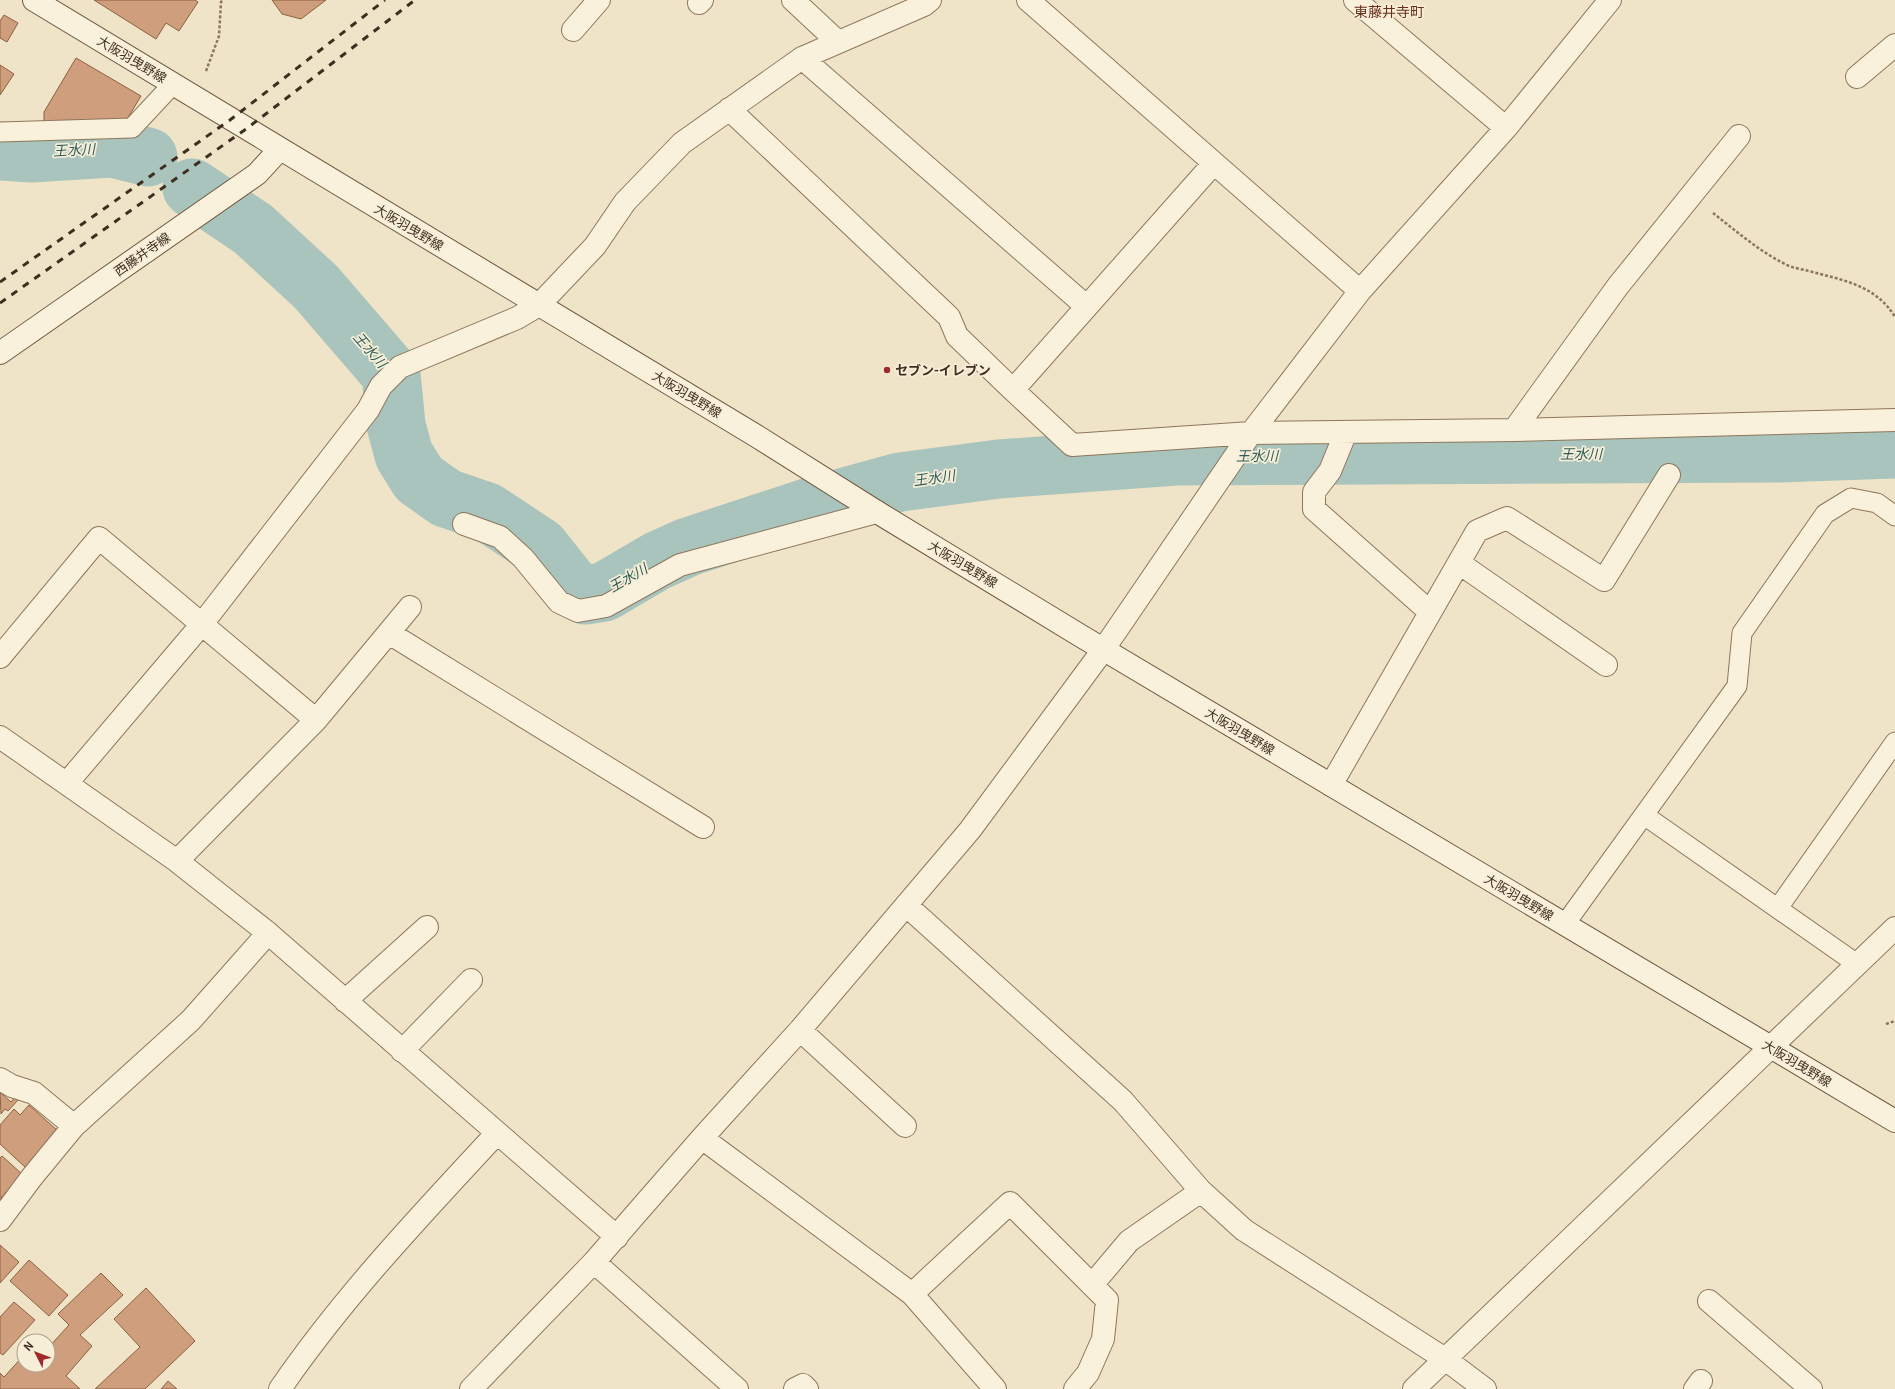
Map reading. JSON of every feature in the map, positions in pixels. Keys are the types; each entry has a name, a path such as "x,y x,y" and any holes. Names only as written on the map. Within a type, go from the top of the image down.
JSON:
{"street":[{"name":"大阪羽曳野線","path":"34,0 758,437 877,512 1103,650 1895,1121"},
{"path":"573,30 599,0"},
{"path":"792,0 838,42"},
{"path":"67,783 202,624 368,410 381,386 400,367 517,318 539,305 595,246 625,202 682,143 802,58 924,5 930,0"},
{"path":"1028,0 1360,291"},
{"path":"1355,0 1506,128"},
{"path":"471,1389 617,1237 702,1138 800,1030 970,830 1103,650 1246,440 1360,291 1506,128 1610,0"},
{"path":"1857,77 1895,45"},
{"path":"802,58 1086,306"},
{"path":"729,109 949,317 957,336 1072,445 1246,440 1346,432 1514,430 1895,420"},
{"path":"1514,430 1618,286 1739,136"},
{"name":"西藤井寺線","path":"0,353 257,174 280,149"},
{"path":"1013,390 1214,163"},
{"path":"1346,432 1330,472 1314,492 1314,509 1430,612"},
{"path":"1331,785 1477,531 1507,518 1604,580 1670,474"},
{"path":"464,524 500,537 523,558 559,602 578,611 606,606 680,565 877,512"},
{"path":"0,657 99,538 316,720"},
{"path":"1459,562 1606,665"},
{"path":"177,862 316,720 410,607"},
{"path":"389,633 703,827"},
{"path":"0,737 177,862 268,934 617,1237"},
{"path":"906,905 1123,1102 1201,1191 1244,1230 1445,1359 1485,1389"},
{"path":"345,1001 427,927"},
{"path":"1414,1389 1770,1046 1895,928"},
{"path":"0,1220 32,1177 74,1126 190,1020 268,934"},
{"path":"402,1051 471,980"},
{"path":"800,1030 905,1126"},
{"path":"0,1079 12,1086 34,1093 74,1126"},
{"path":"280,1389 307,1349 349,1298 432,1203 497,1133"},
{"path":"702,1138 912,1294 996,1389"},
{"path":"1092,1285 1129,1241 1201,1191"},
{"path":"912,1294 1010,1203 1107,1300 1103,1339 1088,1373 1074,1389"},
{"path":"594,1262 737,1389"},
{"path":"1709,1301 1811,1389"},
{"path":"795,1389 803,1385 807,1389"}],"lane":[{"path":"0,132 132,128 173,84"},
{"path":"1565,924 1737,686 1742,634 1825,514 1850,498 1877,503 1895,516"},
{"path":"1778,908 1895,742"},
{"path":"1644,815 1857,964"}],"path":[{"path":"193,97 209,67 219,36 221,2 223,0"},
{"path":"1691,195 1752,243 1786,265 1837,278 1871,290 1890,308 1895,317"},
{"path":"1886,1024 1895,1021"}],"building":[{"path":"94,0 195,0 198,2 179,31 166,23 156,39"},
{"path":"272,0 326,0 301,19 282,14"},
{"path":"4,15 18,23 7,42 0,38 0,21"},
{"path":"76,58 141,96 126,121 44,126 44,112"},
{"path":"0,65 14,74 0,95"},
{"path":"0,1092 11,1102 15,1097 18,1100 8,1111 5,1109 1,1114"},
{"path":"29,1105 58,1131 25,1167 0,1144 0,1125 14,1109 20,1115"},
{"path":"2,1156 22,1174 1,1198 4,1201 0,1206 0,1158"},
{"path":"0,1245 19,1262 0,1283"},
{"path":"29,1260 68,1295 49,1316 10,1281"},
{"path":"101,1273 123,1295 80,1335 92,1346 66,1376 80,1389 0,1389 0,1373 4,1377 16,1364 16,1373 56,1373 56,1339 69,1325 58,1314"},
{"path":"146,1288 195,1341 145,1389 95,1389 140,1347 114,1319"},
{"path":"14,1302 35,1320 23,1333 16,1333 16,1341 3,1355 0,1353 0,1317"},
{"path":"168,1381 177,1389 161,1389"}],"waterway":[{"name":"王水川","path":"0,151 31,153 112,148 148,157"},
{"name":"王水川","path":"192,188 253,229 316,287 391,374 396,425 404,455 419,479 446,498 487,512 540,547 570,585 585,595 604,592 657,561 688,547 816,505 900,482 999,469 1176,456 1779,453 1895,449"}],"railway":[{"path":"0,282 230,120 385,0"},
{"path":"0,303 246,129 415,0"}],"place":[{"name":"セブン-イレブン","path":"887,370"}],"district":[{"name":"東藤井寺町","path":"1389,12"}]}
